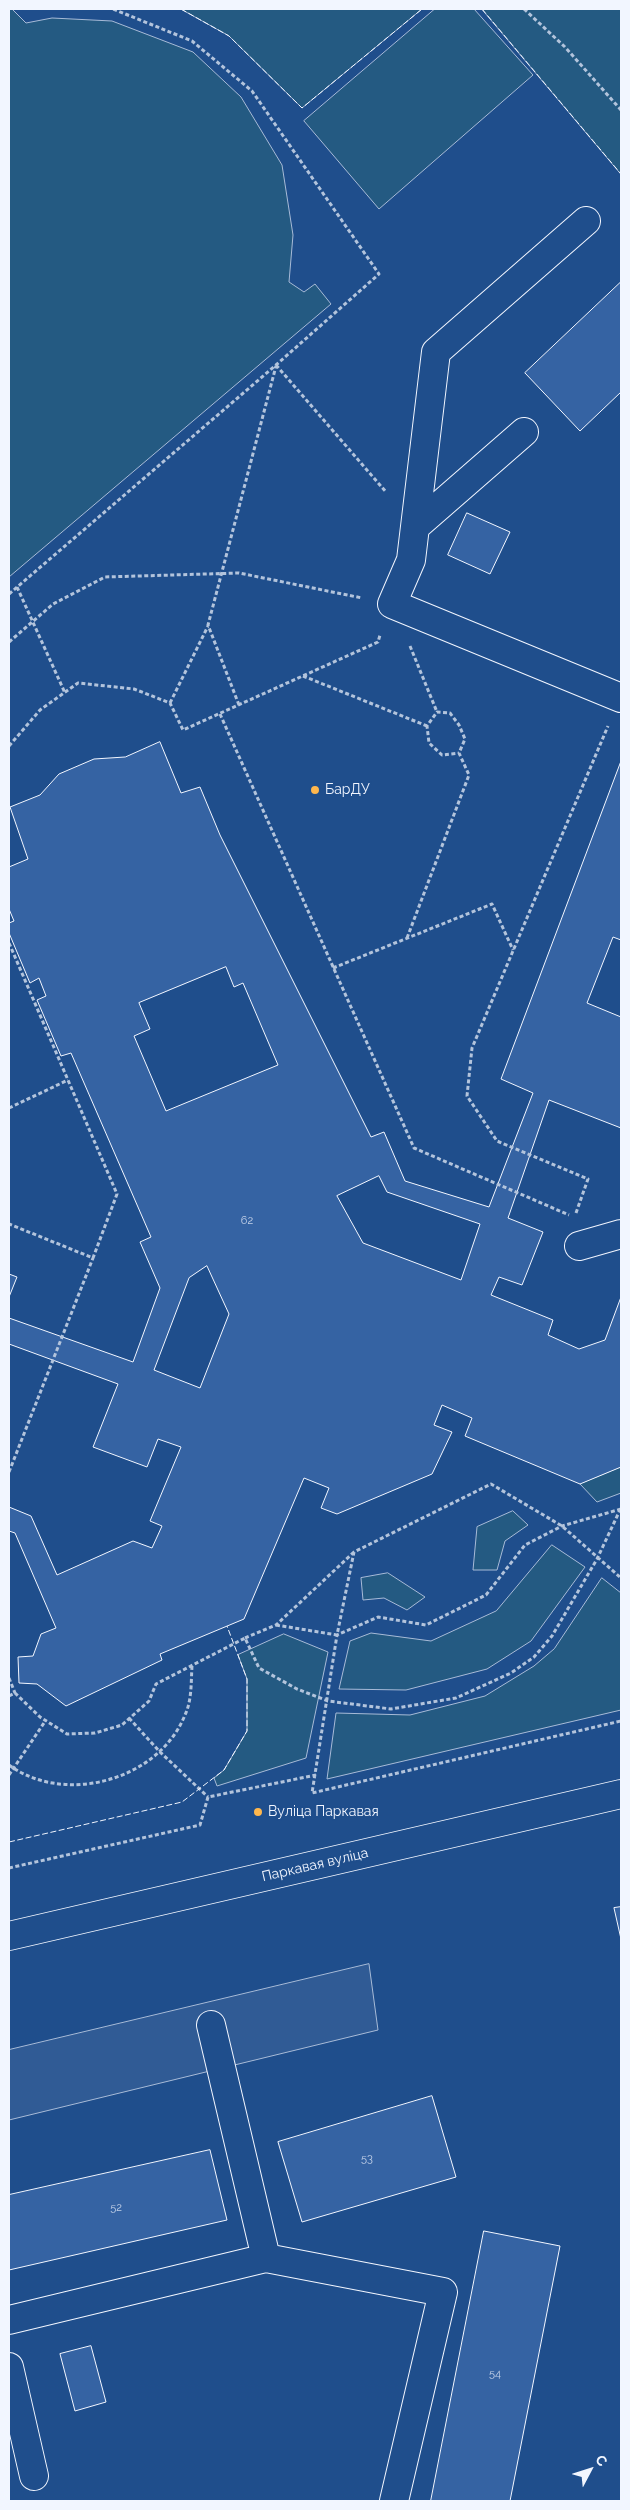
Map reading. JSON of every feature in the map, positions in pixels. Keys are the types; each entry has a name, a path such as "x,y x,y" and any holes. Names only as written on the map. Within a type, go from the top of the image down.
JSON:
{"main road":[{"path":"586,221 436,352 411,560 392,604 621,698"},
{"path":"415,527 524,432"},
{"path":"579,1246 621,1234"},
{"name":"Паркавая вуліца","path":"9,1936 621,1794"},
{"path":"211,2025 266,2258"},
{"path":"9,2320 266,2258 443,2292 394,2501"},
{"path":"9,2367 34,2476"}],"path":[{"path":"9,594 379,274 252,91 192,41 113,9"},
{"path":"524,9 565,47 621,110"},
{"path":"276,365 415,527"},
{"path":"170,703 208,625 223,574 276,365"},
{"path":"9,642 53,604 105,577 239,573 392,604"},
{"path":"17,587 65,692"},
{"path":"9,746 40,710 78,683 134,690 170,703 183,730 378,642 392,604"},
{"path":"392,604 437,712"},
{"path":"208,625 239,705"},
{"path":"303,676 427,726"},
{"path":"220,714 414,1148 575,1217 588,1179 497,1141 467,1096 472,1048 621,698"},
{"path":"437,712 427,726 429,743 442,755 459,754"},
{"path":"407,938 469,776 459,754 465,739 460,725 450,714 437,712"},
{"path":"333,968 492,904 514,950"},
{"path":"9,943 117,1194 9,1472"},
{"path":"9,1108 68,1080"},
{"path":"9,1224 93,1258"},
{"path":"9,1678 15,1693 46,1720 67,1734 95,1733 122,1725 149,1701 156,1684 244,1638 276,1625 354,1552 491,1484 562,1526 621,1578"},
{"path":"276,1625 337,1634 378,1617 426,1625 486,1596 525,1545 562,1526 621,1509"},
{"path":"244,1638 259,1668 297,1689 328,1701 391,1708 456,1698 511,1673 534,1658 552,1636 597,1558 621,1509"},
{"path":"354,1552 337,1634 328,1701 312,1793 621,1721"},
{"path":"9,1764 42,1782 66,1785 96,1784 120,1776 140,1765 158,1750 173,1735 186,1715 191,1690 192,1665"},
{"path":"9,1696 15,1693"},
{"path":"129,1718 158,1750 208,1797"},
{"path":"9,1775 46,1720"},
{"path":"208,1797 316,1775"},
{"path":"9,1868 200,1825 208,1797"}],"shaded area":[{"path":"9,9 12,9 26,23 52,18 112,21 193,52 241,97 282,165 293,235 289,282 304,292 315,284 331,304 9,577"},
{"path":"181,9 422,9 302,108 229,36"},
{"path":"435,9 474,9 533,75 379,209 304,121"},
{"path":"482,9 621,9 621,174"},
{"path":"621,1467 621,1493 597,1502 580,1484"},
{"path":"513,1511 528,1525 505,1541 497,1570 473,1570 477,1527"},
{"path":"552,1545 585,1567 531,1641 487,1669 406,1690 339,1689 350,1641 371,1633 431,1641 496,1611"},
{"path":"388,1573 425,1597 407,1610 384,1598 363,1600 361,1578"},
{"path":"602,1578 621,1593 621,1710 327,1779 336,1713 410,1715 485,1696 534,1666 554,1649"},
{"path":"284,1634 328,1652 306,1758 217,1786 214,1778 224,1770 247,1731 247,1679 238,1655"},
{"path":"369,1964 378,2030 9,2120 9,2050"}],"building":[{"path":"621,282 621,392 580,431 525,373"},
{"path":"467,513 510,532 490,574 448,555"},
{"path":"160,742 181,793 200,787 220,835 371,1137 384,1132 405,1181 489,1207 533,1093 501,1079 621,761 621,940 613,937 587,1003 621,1017 621,1128 549,1100 508,1218 543,1232 522,1285 499,1277 491,1295 553,1320 548,1335 579,1349 605,1340 621,1297 621,1467 580,1484 465,1436 472,1418 442,1405 434,1425 452,1432 432,1474 337,1514 321,1508 329,1488 304,1478 244,1619 160,1654 162,1660 66,1706 37,1684 19,1683 18,1657 33,1656 41,1634 56,1628 15,1533 9,1531 9,1507 31,1516 57,1575 133,1541 152,1548 162,1526 150,1521 181,1447 158,1439 147,1467 93,1447 118,1384 9,1344 9,1318 133,1362 160,1288 140,1242 151,1237 71,1053 61,1056 37,1000 46,996 39,978 30,983 9,933 9,923 14,921 9,909 9,867 28,859 10,807 40,795 59,774 94,759 125,757","holes":["226,967 234,987 243,983 278,1065 166,1111 134,1036 150,1029 139,1003","379,1176 387,1192 480,1224 461,1280 363,1243 337,1196","207,1266 229,1314 200,1388 154,1370 189,1278"]},
{"path":"9,1274 17,1277 9,1297"},
{"path":"621,1907 621,1939 614,1908"},
{"path":"432,2096 456,2177 302,2222 278,2142"},
{"path":"210,2150 227,2220 9,2270 9,2195"},
{"path":"484,2231 560,2246 510,2501 431,2501"},
{"path":"91,2346 106,2402 75,2411 60,2354"}],"fence":[{"path":"181,9 229,36 302,108 422,9"},
{"path":"482,9 621,174"},
{"path":"9,1842 182,1802 224,1770 247,1731 247,1679 227,1626"}],"place":[{"name":"БарДУ","path":"315,790"},
{"name":"Вуліца Паркавая","path":"258,1812"}]}
